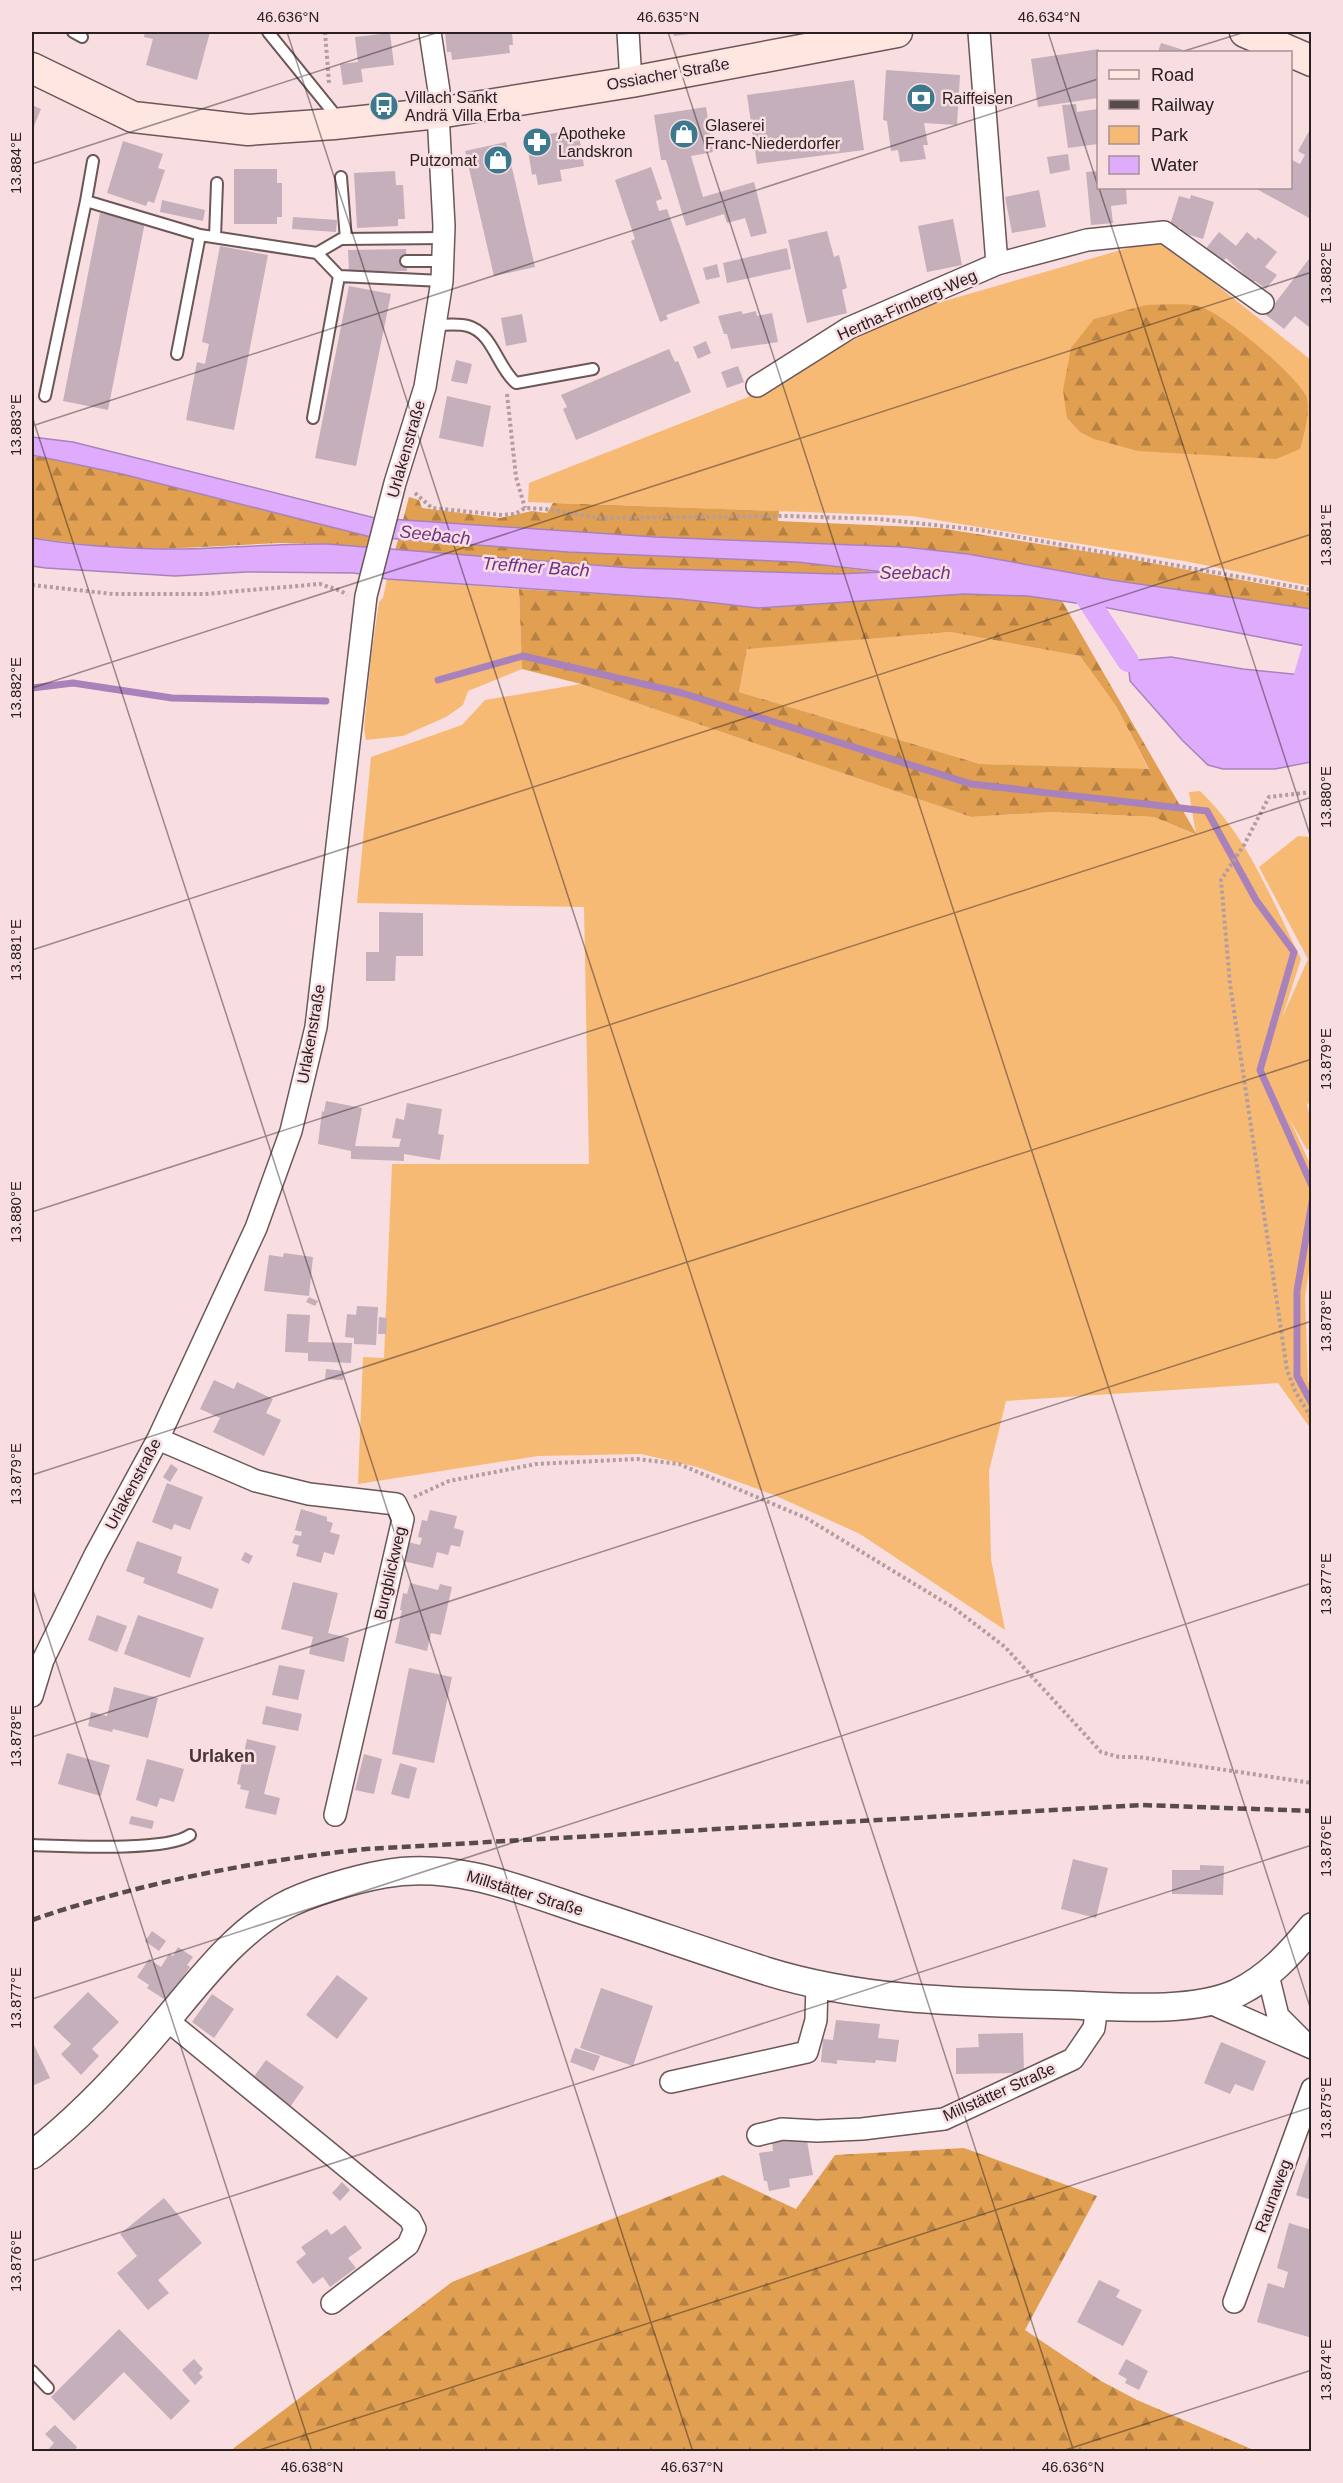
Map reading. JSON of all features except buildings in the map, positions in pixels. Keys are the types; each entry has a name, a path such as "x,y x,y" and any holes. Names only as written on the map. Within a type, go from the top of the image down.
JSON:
{"main road":[{"name":"Ossiacher Straße","path":"32,68 133,117 248,130 333,117 438,114 897,32"},
{"path":"1245,32 1288,51"},
{"path":"1292,53 1311,61"}],"street":[{"path":"430,32 439,91 438,114"},
{"path":"628,32 631,81"},
{"name":"Hertha-Firnberg-Weg","path":"978,32 997,264"},
{"name":"Urlakenstraße","path":"32,1696 37,1660 158,1439 256,1228 291,1131 316,1027 365,601 395,487 425,387 435,325 444,238 438,114"},
{"name":"Hertha-Firnberg-Weg","path":"757,386 849,328 997,264 1088,240 1164,232 1263,303"},
{"name":"Burgblickweg","path":"158,1439 256,1481 309,1494 396,1504 403,1520 335,1815"},
{"name":"Millstätter Straße","path":"32,2155 51,2141 117,2078 224,1955 248,1932 283,1907 333,1888 385,1874 423,1870 462,1874 512,1886 770,1972 872,1995 925,2001 1123,2008 1208,2002 1236,1993 1268,1975 1311,1927"},
{"path":"1268,1975 1278,2016 1295,2035 1311,2047"},
{"path":"671,2082 807,2052 816,2020 817,1983"},
{"path":"1208,2002 1311,2047"},
{"name":"Millstätter Straße","path":"758,2135 782,2129 817,2131 862,2129 944,2119 1073,2059 1094,2028 1097,2006"},
{"path":"167,2020 410,2219 415,2229 408,2245 332,2302"},
{"name":"Raunaweg","path":"1234,2302 1311,2089"}],"lane":[{"path":"268,32 333,117"},
{"path":"45,396 93,161"},
{"path":"341,177 346,239"},
{"path":"215,237 217,183"},
{"path":"86,201 200,235 317,253 339,276 442,271"},
{"path":"177,354 200,235"},
{"path":"317,253 341,239 444,238"},
{"path":"406,261 442,271"},
{"path":"313,418 339,276"},
{"path":"435,325 468,326 484,334 506,375 516,383 593,369"},
{"path":"32,1845 152,1844 177,1842 190,1835"},
{"path":"32,2371 48,2388"}],"path":[{"path":"325,32 333,117"},
{"path":"506,375 516,477 525,508"},
{"path":"395,487 409,488 432,508 502,515 515,514 525,508 545,508 601,518 787,516 879,519 980,530 1311,590"},
{"path":"32,585 113,594 205,594 320,584 341,591 353,603 365,601"},
{"path":"1311,792 1269,797 1239,853 1221,880 1230,984 1285,1358 1295,1391 1311,1419"},
{"path":"396,1504 449,1481 536,1464 636,1459 679,1464 806,1518 954,1608 1005,1647 1101,1752 1119,1757 1139,1757 1311,1782"}],"green space":[{"path":"1159,239 1311,360 1311,586 1184,561 912,516 528,502 529,483 748,397 903,313"},
{"path":"1146,305 1192,305 1209,310 1272,358 1298,384 1307,399 1307,421 1300,449 1276,459 1138,451 1094,439 1080,432 1067,418 1063,390 1071,348 1094,319"},
{"path":"32,455 122,474 371,537 368,548 279,543 162,549 99,546 32,538"},
{"path":"409,497 419,500 422,508 500,518 532,511 547,513 553,503 779,511 778,521 939,528 1109,555 1311,593 1311,609 1111,580 968,554 904,547 655,537 403,520"},
{"path":"398,540 797,562 884,573 837,574 632,568 395,550"},
{"path":"387,579 519,589 522,669 468,691 463,705 446,717 403,736 366,740 364,728 371,657 379,602 383,598"},
{"path":"519,589 681,599 758,608 964,594 1028,596 1062,601 1197,835 1154,817 1052,812 971,817 581,684 522,669","holes":["950,632 1080,656 1116,706 1149,769 980,764 739,692 747,649"]},
{"path":"950,632 1080,656 1116,706 1149,770 980,764 739,692 747,648"},
{"path":"581,684 971,817 1052,812 1154,817 1196,835 1189,792 1200,791 1232,828 1258,870 1301,959 1282,1018 1308,959 1259,867 1298,836 1311,837 1312,1099 1307,1105 1311,1120 1312,1146 1307,1150 1289,1118 1311,1166 1311,1258 1305,1297 1308,1381 1311,1387 1311,1429 1278,1383 1006,1401 989,1471 991,1559 1005,1630 860,1534 774,1495 697,1467 641,1454 538,1456 358,1484 363,1357 384,1358 392,1164 589,1164 584,907 357,903 371,757 462,725 485,700"},
{"path":"964,2148 1097,2196 1025,2330 1101,2381 1137,2400 1256,2451 230,2451 452,2282 723,2175 796,2209 835,2155"}],"water":[{"path":"32,437 73,442 375,518 655,537 904,547 968,554 1111,580 1311,609 1311,647 1103,607 1028,596 964,594 758,608 681,599 387,579 354,573 246,572 175,576 32,566 32,538 129,548 327,544 632,568 837,574 884,572 797,562 568,552 371,537 122,474 32,455"},
{"path":"1171,657 1243,669 1311,676 1311,762 1275,769 1223,769 1208,765 1183,741 1130,681 1128,661"}],"waterway":[{"path":"1082,591 1128,661"},
{"path":"1305,675 1312,651"},
{"path":"438,680 523,656 682,693 971,784 1207,811 1256,900 1294,952 1260,1070 1312,1186"},
{"path":"32,688 73,683 172,698 326,701"},
{"path":"1312,1202 1297,1291 1297,1376 1312,1404"}],"railway":[{"path":"32,1920 113,1895 197,1875 281,1860 366,1849 1141,1805 1312,1811"}],"place":[{"name":"Raiffeisen","path":"921,98"},
{"name":"Villach Sankt Andrä Villa Erba","path":"384,106"},
{"name":"Glaserei Franc-Niederdorfer","path":"684,134"},
{"name":"Apotheke Landskron","path":"537,142"},
{"name":"Putzomat","path":"498,160"}],"district":[{"name":"Urlaken","path":"222,1756"}],"water label":[{"name":"Seebach","path":"435,535"},
{"name":"Treffner Bach","path":"536,567"},
{"name":"Seebach","path":"915,573"}]}
